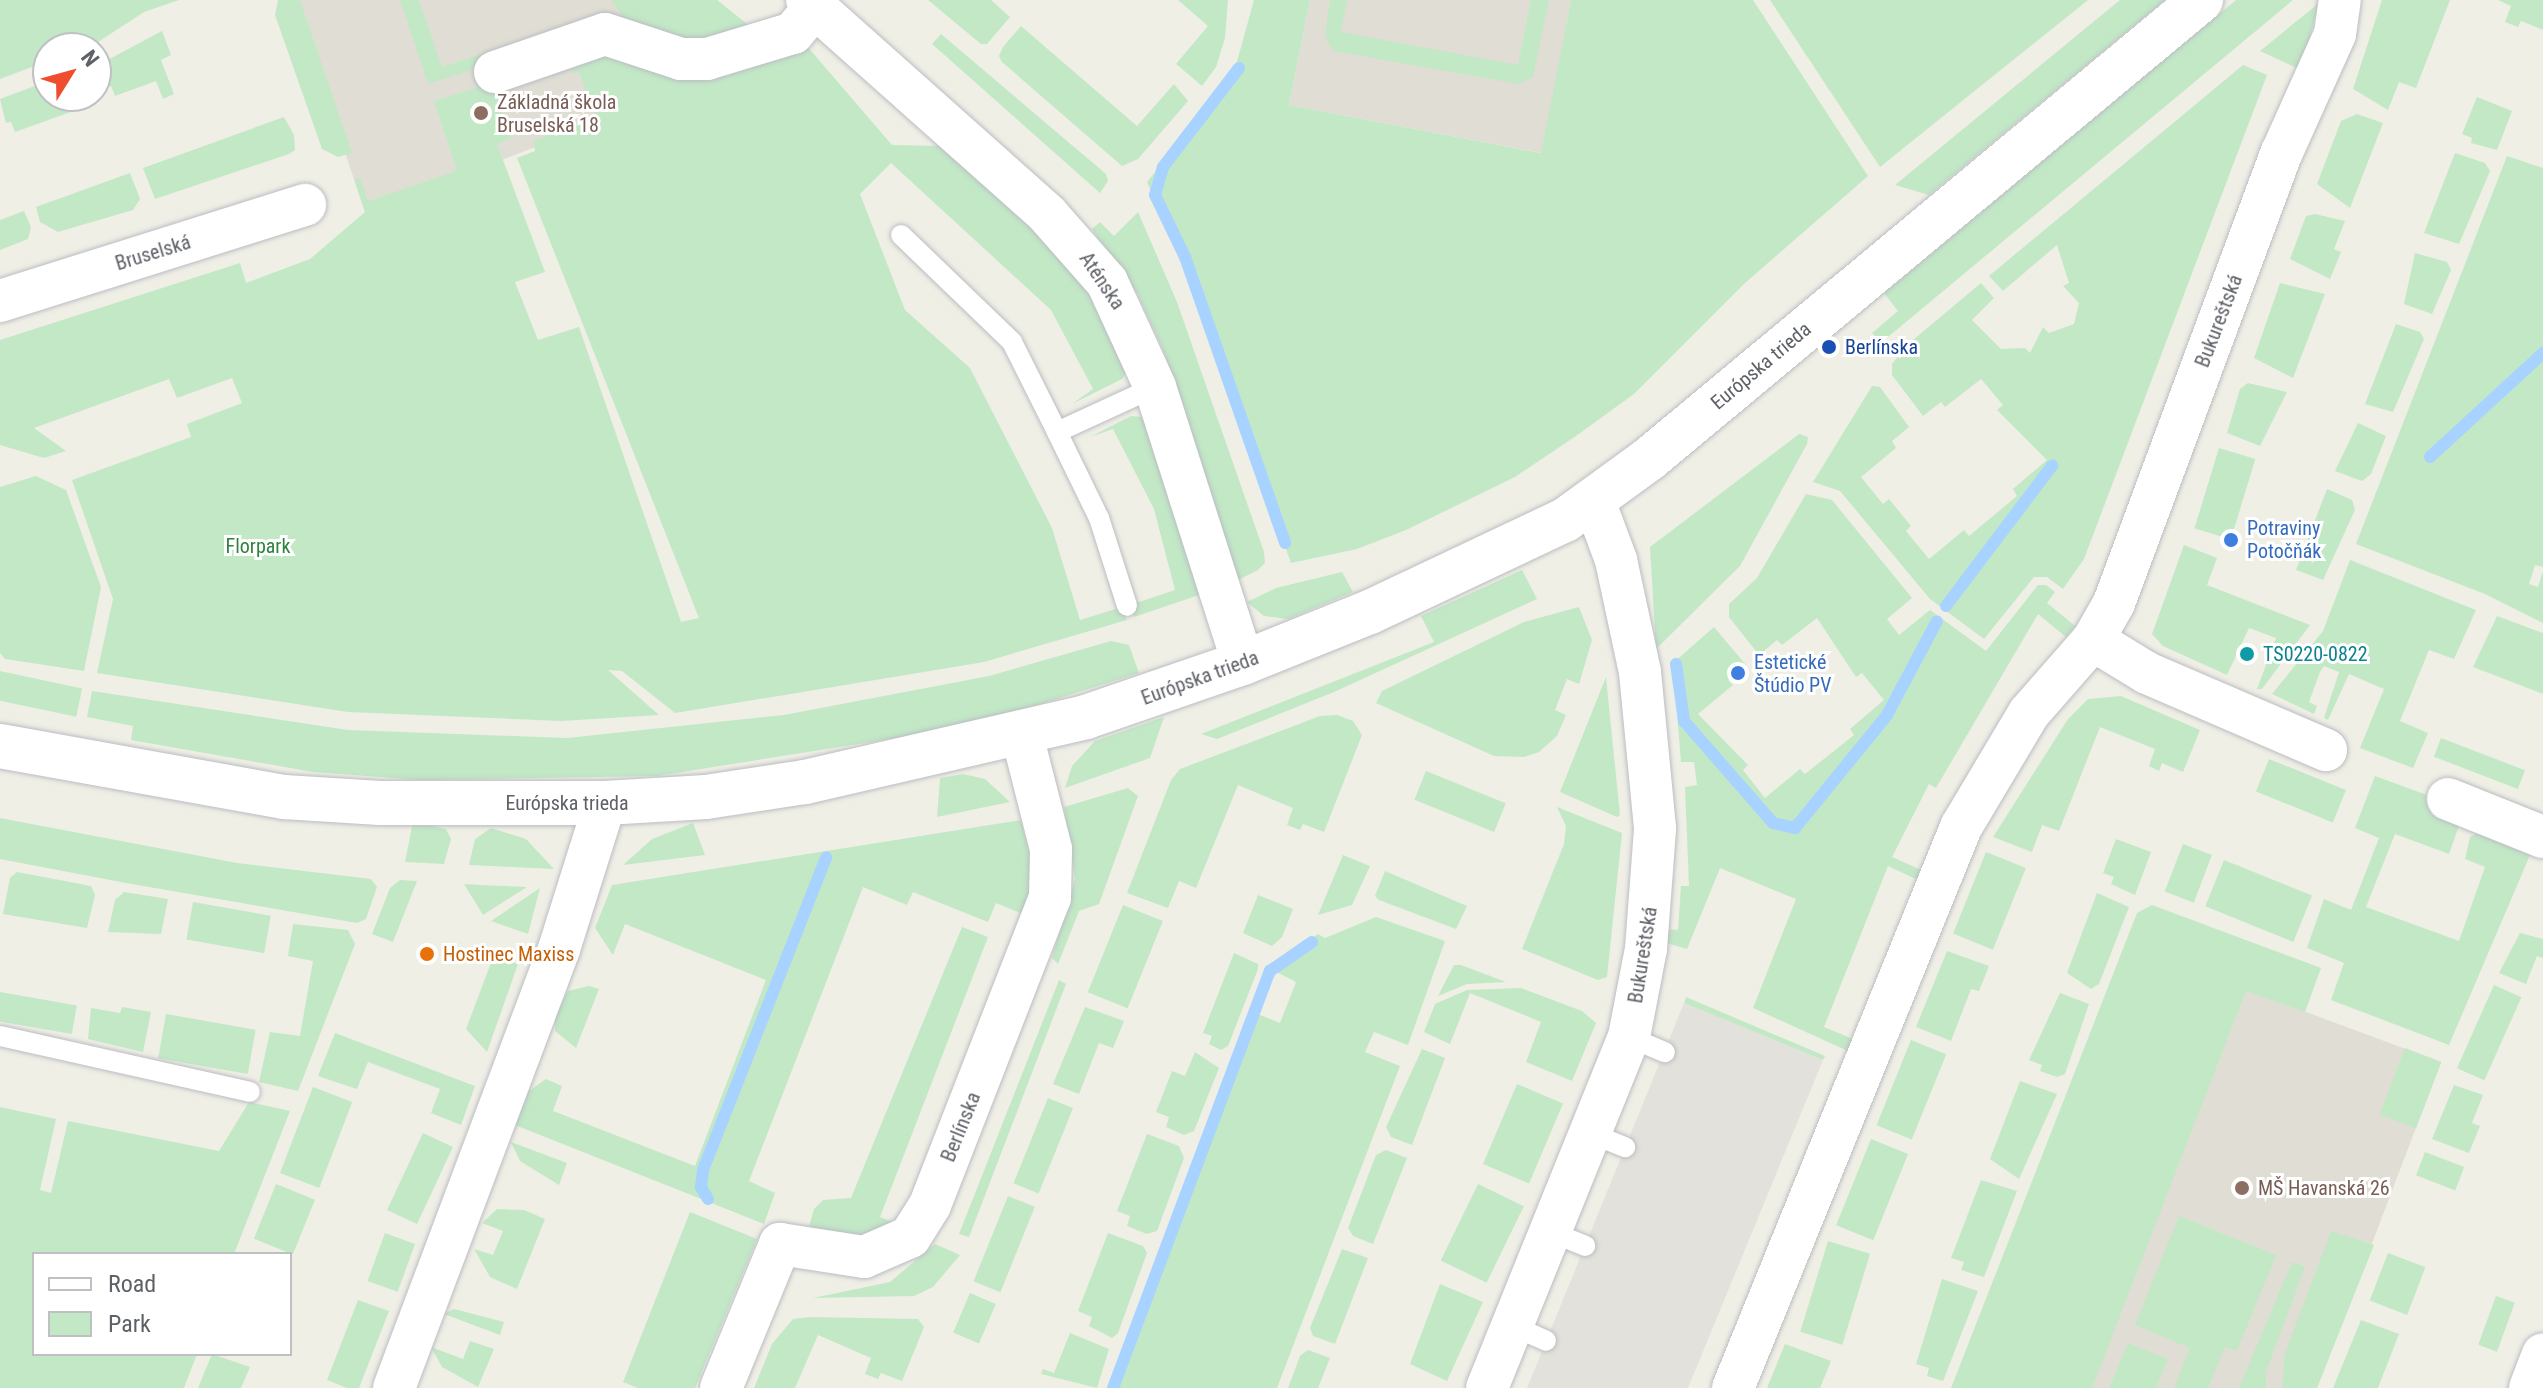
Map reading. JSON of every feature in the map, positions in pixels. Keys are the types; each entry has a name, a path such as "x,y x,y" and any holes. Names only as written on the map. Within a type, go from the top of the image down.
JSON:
{"street":[{"name":"Európska trieda","path":"0,746 284,797 605,803 706,797 805,782 1022,735 1243,663 1455,574 1594,501 2201,0"},
{"name":"Bukureštská","path":"1733,1388 1961,827 2029,713 2093,640 2114,603 2282,152 2335,34 2340,0"},
{"path":"495,72 605,34 681,59 707,59 793,33 811,4"},
{"name":"Aténska","path":"811,4 881,62 1088,256 1118,302 1155,387 1243,663"},
{"name":"Bruselská","path":"0,301 305,205"},
{"name":"Bukureštská","path":"1487,1388 1530,1333 1647,1044 1646,949 1655,828 1640,672 1616,560 1594,501"},
{"path":"2093,640 2147,673 2326,750"},
{"name":"Berlínska","path":"721,1388 780,1244 864,1257 910,1237 930,1205 1050,898 1051,849 1022,735"},
{"path":"2448,799 2543,837"},
{"path":"394,1388 529,1033 605,803"},
{"path":"2530,1388 2543,1354"}],"lane":[{"path":"901,235 1012,342 1099,518 1127,606"},
{"path":"1057,432 1155,387"},
{"path":"0,1036 250,1092"}],"shaded area":[{"name":"Základná škola Bruselská 18","path":"294,0 717,0 756,32 770,58 365,212"},
{"path":"1310,0 1571,0 1542,153 1289,105"},
{"name":"MŠ Havanská 26","path":"2225,982 2441,1062 2317,1388 2011,1388"},
{"path":"1684,1003 1823,1060 1688,1388 1527,1388"}],"green space":[{"path":"0,0 179,0 144,12 112,33 32,32 32,67 0,79"},
{"path":"278,0 300,0 352,153 338,157 322,149 275,15"},
{"path":"400,0 419,0 442,67 491,51 494,63 428,84"},
{"path":"611,0 717,0 756,31 711,44 632,29"},
{"path":"928,0 991,0 1010,17 987,44 981,44"},
{"path":"1178,0 1228,0 1225,38 1216,67 1202,86 1176,64 1208,26"},
{"path":"1254,0 1310,0 1289,105 1541,153 1571,0 1753,0 1868,176 1745,283 1634,394 1515,477 1406,530 1357,549 1291,563 1182,259 1147,182 1233,76"},
{"path":"1330,0 1347,0 1341,32 1518,65 1531,0 1549,0 1533,77 1519,84 1333,51 1325,36"},
{"path":"1770,0 2088,0 1880,167"},
{"path":"2120,0 2165,0 1929,195 1895,185"},
{"path":"2236,0 2293,0 1888,337 1878,339 1872,333 1898,311 1884,293"},
{"path":"2382,0 2450,0 2416,88 2399,82 2388,110 2353,89"},
{"path":"2498,0 2543,0 2543,30 2521,21 2518,27 2505,22 2511,6"},
{"path":"2319,3 2301,70 2260,51"},
{"path":"1021,26 1137,126 1174,84 1188,101 1138,159 1122,166 1002,62 999,56 1003,47"},
{"path":"162,31 171,55 161,60 174,94 163,99 156,81 115,96 112,88 112,58"},
{"path":"941,34 1106,174 1108,181 1100,193 932,44"},
{"name":"Florpark","path":"806,45 892,145 942,146 1062,257 1099,305 1128,370 1122,379 1072,404 1093,389 1051,310 891,163 860,194 905,310 970,368 1052,528 1080,620 1122,607 1127,620 984,662 675,713 622,671 608,670 659,715 561,721 348,712 97,673 113,599 72,480 191,437 187,424 242,403 232,378 177,398 169,379 34,428 66,451 44,458 0,445 0,340 240,263 246,283 310,259 365,212 354,179 360,178 368,201 457,171 434,101 492,83 511,138 497,144 545,272 515,282 538,340 579,327 681,622 699,618 517,158 535,151 533,141 596,118 579,71 573,73 570,65 605,53 727,76"},
{"path":"2243,65 2267,75 2084,559 2063,589 2047,577 2034,577 1984,639 1930,599 1840,491 1813,482 1872,386 1880,387 1909,427 1892,441 1896,448 1861,477 1883,504 1889,499 1911,526 1906,531 1929,559 1964,530 1969,536 2017,496 2013,489 2047,460 1997,410 2003,405 1981,379 1945,407 1941,402 1923,416 1892,375 1892,364 1907,345 1981,283 1994,298 1972,320 2001,349 2025,348 2030,353 2043,327 2049,333 2074,324 2079,303 2063,286 2069,283 2057,245 2003,291 1989,276"},
{"path":"32,87 32,112 71,112 15,132 11,122 6,123 0,99"},
{"path":"2477,97 2512,111 2497,150 2471,143 2472,138 2462,134"},
{"path":"2357,114 2383,123 2350,208 2317,184 2341,121"},
{"path":"284,117 294,135 295,150 289,154 155,199 143,168"},
{"path":"2455,153 2485,163 2490,171 2459,244 2424,233"},
{"path":"2507,156 2543,168 2543,567 2535,565 2529,584 2538,587 2543,571 2543,623 2485,594 2356,544"},
{"path":"130,173 140,199 133,210 58,232 40,222 36,207"},
{"path":"24,211 31,227 28,239 0,250 0,220"},
{"path":"1138,212 1177,302 1264,552 1265,563 1238,580 1165,354 1138,295 1092,229 1100,222 1114,236"},
{"path":"2315,214 2345,221 2334,249 2341,252 2330,279 2290,259 2306,216"},
{"path":"2415,253 2447,262 2451,270 2432,314 2404,304"},
{"path":"2280,283 2325,294 2293,378 2254,358"},
{"path":"2396,324 2420,332 2424,339 2393,412 2365,404"},
{"path":"2248,383 2287,392 2260,446 2227,433 2240,389"},
{"path":"1131,416 1143,417 1196,567 1199,595 1134,617 1130,605 1175,590 1154,509 1113,429 1090,437"},
{"path":"2358,423 2386,436 2371,474 2362,481 2335,471"},
{"path":"1799,434 1808,437 1807,444 1740,566 1656,649 1650,547"},
{"path":"2219,448 2255,459 2231,539 2194,528"},
{"path":"36,476 66,490 101,587 84,671 5,659 0,653 0,487"},
{"path":"2327,489 2352,500 2355,510 2323,580 2296,570"},
{"path":"1806,494 1832,500 1912,598 1887,619 1899,635 1930,610 1986,651 2038,585 2046,585 2055,592 2047,603 2075,626 2066,637 2038,614 1936,788 1929,784 1892,857 1921,870 1918,880 1888,866 1824,1027 1853,1039 1848,1051 1753,1008 1796,899 1720,868 1687,949 1666,943 1666,929 1678,930 1681,886 1689,886 1685,787 1697,785 1694,762 1681,762 1673,663 1714,627 1746,665 1728,680 1733,685 1698,714 1748,765 1743,770 1765,798 1800,769 1805,774 1854,735 1850,729 1884,700 1862,673 1856,677 1817,618 1782,645 1777,640 1759,655 1729,617 1729,604 1757,578"},
{"path":"2184,545 2217,558 2207,585 2310,625 2262,689 2257,689 2276,638 2249,628 2227,675 2163,646 2152,634"},
{"path":"2350,560 2476,610 2454,659 2429,650 2400,721 2428,733 2413,768 2360,748 2384,689 2349,674 2328,720 2324,718 2339,672 2324,666 2320,672 2309,702 2317,706 2314,714 2272,694 2323,631"},
{"path":"1522,570 1537,599 1334,692 1217,739 1201,734 1434,642 1421,616"},
{"path":"1342,572 1353,592 1288,619 1264,616 1247,602 1276,588"},
{"path":"1579,607 1592,640 1579,684 1567,679 1555,710 1566,715 1557,736 1539,752 1524,757 1494,756 1376,703 1382,691 1524,622"},
{"path":"2497,616 2543,633 2543,694 2473,667"},
{"path":"1111,641 1129,645 1139,673 1012,713 921,734 657,776 420,780 313,772 131,740 133,726 87,717 92,691 348,730 567,738 784,715 989,676"},
{"path":"0,671 82,688 76,717 0,701"},
{"path":"1606,677 1620,815 1617,817 1560,792"},
{"path":"2121,696 2200,730 2183,772 2162,763 2159,771 2149,766 2155,749 2100,727 2059,831 2042,825 2032,852 1993,837 2068,719 2088,699"},
{"path":"1337,715 1353,721 1362,735 1324,832 1303,824 1300,830 1287,825 1293,808 1238,785 1196,888 1179,881 1168,908 1127,893 1171,780 1180,769 1320,716"},
{"path":"1164,717 1150,758 1065,788 1072,766 1095,741"},
{"path":"2441,738 2525,770 2518,789 2434,757"},
{"path":"2269,759 2346,790 2333,823 2256,791"},
{"path":"1426,771 1506,803 1494,832 1414,800"},
{"path":"963,774 985,779 1010,802 937,817 940,778"},
{"path":"2375,776 2435,798 2431,814 2459,826 2449,854 2395,834 2366,907 2459,941 2485,867 2465,859 2470,837 2478,833 2530,855 2449,1045 2331,1000 2344,963 2307,948 2324,899 2351,910 2379,838 2355,828"},
{"path":"1128,788 1138,796 1099,904 1079,911 1058,964 1052,958 1075,879 1064,807"},
{"path":"1557,807 1622,833 1607,977 1598,980 1522,949 1564,844 1566,826"},
{"path":"0,818 237,863 371,879 377,887 366,919 357,923 126,883 0,859"},
{"path":"1021,820 1035,876 1025,915 996,903 988,922 913,892 907,905 863,887 749,1181 775,1193 764,1224 515,1125 529,1091 546,1079 562,1086 553,1111 695,1166 766,980 625,924 613,955 595,928 612,885"},
{"path":"413,822 446,829 451,839 444,864 405,862"},
{"path":"693,823 705,855 623,865 652,839"},
{"path":"491,828 526,839 554,869 469,865 475,839"},
{"path":"2116,839 2151,852 2135,895 2111,884 2114,877 2103,873"},
{"path":"2183,844 2212,855 2194,903 2165,892"},
{"path":"1986,852 2026,868 1993,950 1953,934"},
{"path":"1343,855 1370,866 1352,905 1318,915"},
{"path":"2224,860 2312,896 2293,942 2205,906"},
{"path":"1385,871 1467,906 1456,929 1379,900 1375,896"},
{"path":"17,872 91,886 95,895 87,928 3,914 10,878"},
{"path":"400,880 417,881 393,942 372,934 390,888"},
{"path":"464,884 481,885 527,887 483,915"},
{"path":"540,888 528,934 491,921"},
{"path":"124,892 168,899 161,934 108,932 115,900"},
{"path":"2097,893 2129,907 2099,984 2091,989 2067,973"},
{"path":"1258,895 1293,909 1282,937 1272,946 1243,933"},
{"path":"193,902 271,916 264,953 186,939"},
{"path":"1123,905 1163,921 1128,1008 1088,992"},
{"path":"2152,905 2321,968 2305,1012 2246,991 2092,1388 1951,1388 2137,913"},
{"path":"1376,917 1445,941 1408,1045 1374,1032 1365,1052 1400,1066 1277,1388 1109,1388 1253,1012 1280,1023 1296,982 1271,969 1318,934 1325,938"},
{"path":"293,924 348,930 355,944 298,1091 259,1082 270,1032 300,1036 313,961 288,956"},
{"path":"962,927 988,937 880,1217 897,1224 879,1239 813,1236 809,1227 814,1209 823,1200 851,1198"},
{"path":"2520,933 2543,939 2543,958 2537,956 2526,984 2499,973"},
{"path":"1947,951 1989,966 1979,991 1971,989 1951,1041 1916,1027"},
{"path":"1234,953 1258,964 1258,969 1228,1046 1221,1050 1209,1044 1212,1036 1203,1033"},
{"path":"494,955 518,964 487,1052 466,1029"},
{"path":"1454,965 1506,982 1467,984 1438,996"},
{"path":"1059,980 1066,984 969,1237 959,1234"},
{"path":"2494,985 2521,997 2484,1080 2457,1068"},
{"path":"589,986 599,989 576,1048 555,1031 555,1016 568,991"},
{"path":"1521,988 1582,1011 1596,1023 1572,1081 1526,1062 1541,1022 1470,993 1450,1044 1424,1032 1435,1004 1467,990"},
{"path":"0,992 77,1006 72,1034 0,1021"},
{"path":"2060,993 2089,1004 2065,1074 2057,1077 2040,1071 2042,1065 2029,1060"},
{"path":"1686,997 1825,1056 1823,1060 1684,1003"},
{"path":"122,1007 151,1012 143,1052 88,1039 91,1008 120,1013"},
{"path":"1085,1007 1124,1021 1113,1048 1099,1043 1079,1094 1053,1084"},
{"path":"166,1014 256,1030 248,1074 158,1058"},
{"path":"335,1033 475,1086 461,1125 431,1113 440,1089 368,1062 357,1089 318,1076"},
{"path":"1911,1040 1946,1054 1912,1140 1877,1125"},
{"path":"2405,1048 2441,1062 2416,1128 2380,1114"},
{"path":"1422,1049 1445,1058 1412,1145 1391,1137 1386,1127"},
{"path":"1195,1052 1219,1068 1194,1131 1184,1135 1166,1127 1169,1117 1156,1112 1172,1071 1185,1076"},
{"path":"2020,1081 2057,1094 2019,1179 1990,1159"},
{"path":"1517,1084 1563,1104 1529,1184 1483,1164"},
{"path":"2454,1085 2483,1095 2472,1123 2480,1126 2469,1153 2432,1139"},
{"path":"313,1087 352,1102 319,1188 280,1173"},
{"path":"1048,1098 1073,1108 1039,1193 1014,1183"},
{"path":"249,1102 290,1111 235,1252 32,1252 32,1356 196,1356 184,1388 0,1388 0,1107 56,1119 40,1190 51,1193 68,1121 219,1151"},
{"path":"423,1133 453,1147 417,1224 387,1210"},
{"path":"1147,1134 1179,1146 1184,1158 1157,1231 1147,1234 1127,1226 1130,1216 1117,1211"},
{"path":"1871,1139 1908,1154 1873,1240 1836,1225"},
{"path":"511,1142 567,1163 559,1185 520,1161"},
{"path":"1386,1150 1407,1158 1373,1244 1353,1236 1348,1228 1376,1155"},
{"path":"2425,1152 2464,1167 2455,1190 2416,1175"},
{"path":"1981,1180 2017,1191 1984,1277 1961,1270 1964,1262 1951,1258"},
{"path":"276,1184 315,1200 293,1254 254,1239"},
{"path":"1478,1184 1524,1206 1487,1283 1441,1260"},
{"path":"1008,1196 1035,1207 1000,1292 974,1281"},
{"path":"497,1209 524,1210 545,1219 517,1289 490,1277 474,1249 493,1255 503,1231 482,1223"},
{"path":"690,1212 757,1239 695,1388 638,1388 623,1382"},
{"path":"2179,1216 2276,1255 2237,1351 2225,1347 2208,1388 2174,1388 2190,1348 2135,1325"},
{"path":"2331,1231 2374,1245 2317,1388 2282,1388 2285,1353"},
{"path":"385,1233 415,1244 398,1292 368,1281"},
{"path":"1108,1233 1143,1246 1147,1253 1118,1333 1112,1338 1089,1326 1092,1317 1078,1311"},
{"path":"1828,1241 1870,1254 1842,1345 1800,1332"},
{"path":"935,1244 960,1255 933,1287 914,1296 813,1298 890,1282"},
{"path":"1342,1249 1368,1258 1335,1344 1313,1336 1310,1328"},
{"path":"2388,1253 2425,1267 2407,1315 2370,1301"},
{"path":"2292,1262 2305,1267 2266,1372 2266,1388 2239,1388"},
{"path":"1942,1279 1978,1291 1943,1381 1927,1376 1929,1368 1916,1364"},
{"path":"1440,1284 1483,1302 1447,1381 1410,1364"},
{"path":"970,1293 996,1304 979,1344 953,1333"},
{"path":"2496,1296 2515,1303 2497,1352 2478,1345"},
{"path":"358,1300 389,1311 359,1388 347,1388 327,1380"},
{"path":"454,1309 504,1322 500,1335 444,1314"},
{"path":"793,1319 918,1319 924,1327 902,1381 881,1373 878,1379 865,1374 871,1358 818,1335 795,1388 754,1388 772,1344"},
{"path":"2361,1320 2399,1334 2378,1388 2333,1388"},
{"path":"1070,1333 1109,1349 1097,1388 1041,1374 1043,1369 1054,1373"},
{"path":"470,1341 494,1349 478,1387 442,1367 431,1347 463,1359"},
{"path":"2128,1343 2168,1359 2156,1388 2109,1388"},
{"path":"1785,1344 1831,1361 1820,1388 1767,1388"},
{"path":"1308,1350 1330,1358 1318,1388 1288,1388 1300,1356"},
{"path":"211,1356 250,1367 241,1388 198,1388"}],"waterway":[{"path":"1239,68 1163,167 1155,195 1185,257 1285,543"},
{"path":"2430,457 2543,353"},
{"path":"1946,606 2052,466"},
{"path":"1676,664 1684,721 1773,823 1795,828 1887,715 1937,621"},
{"path":"708,1199 701,1187 703,1170 826,857"},
{"path":"1113,1388 1270,971 1312,942"}],"place":[{"name":"Základná škola Bruselská 18","path":"481,113"},
{"name":"Berlínska","path":"1829,347"},
{"name":"Potraviny Potočňák","path":"2231,540"},
{"name":"TS0220-0822","path":"2247,654"},
{"name":"Estetické Štúdio PV","path":"1738,673"},
{"name":"Hostinec Maxiss","path":"427,954"},
{"name":"MŠ Havanská 26","path":"2242,1188"}]}
